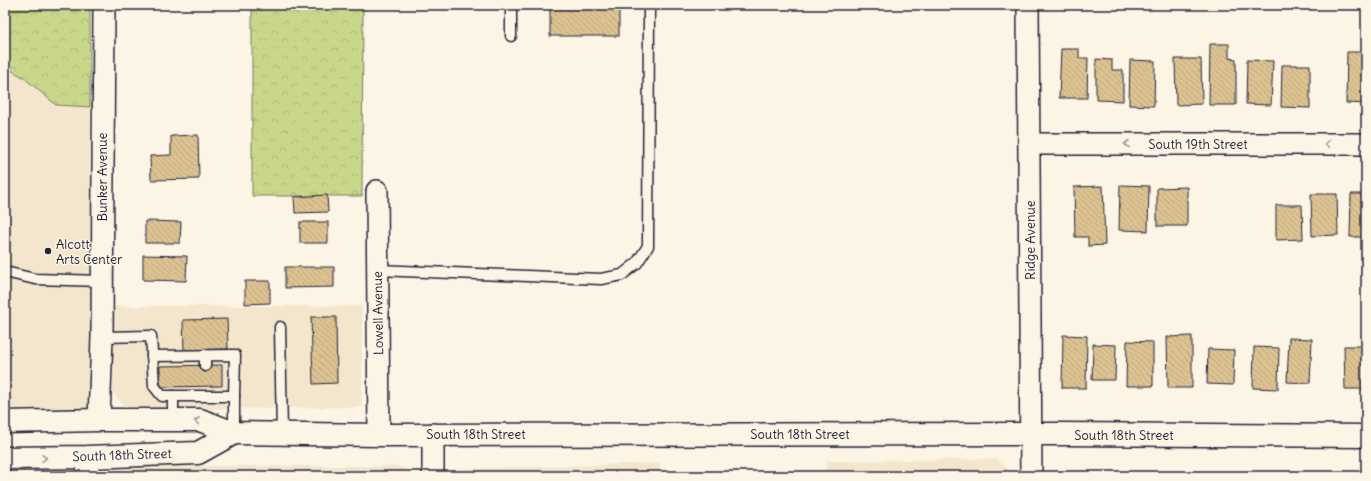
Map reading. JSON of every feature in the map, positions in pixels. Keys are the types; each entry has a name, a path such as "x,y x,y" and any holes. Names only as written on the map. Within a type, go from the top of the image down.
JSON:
{"main road":[{"name":"South 18th Street","path":"5,422 200,420 234,433 379,435 1031,434 1366,436"},
{"name":"South 18th Street","path":"5,458 88,466 198,453 234,433"}],"street":[{"name":"Bunker Avenue","path":"99,420 102,337 104,5"},
{"name":"Ridge Avenue","path":"1028,5 1031,476"},
{"name":"South 19th Street","path":"1030,144 1366,144"},
{"name":"Lowell Avenue","path":"376,191 379,435"},
{"path":"433,434 433,476"}],"lane":[{"path":"511,5 511,36"},
{"path":"377,270 601,278 622,275 637,263 648,246 649,5"},
{"path":"5,272 35,279 102,281"},
{"path":"280,327 282,433"},
{"path":"102,337 151,336 154,386 162,396 206,391 234,396"},
{"path":"152,356 181,361 205,361 235,356 234,433"},
{"path":"173,420 179,393"}],"shaded area":[{"name":"Alcott Arts Center","path":"5,67 23,77 56,105 90,107 91,394 87,410 5,411"},
{"path":"112,306 362,306 362,407 141,410 123,404 113,393"},
{"path":"997,459 1012,473 1012,476 826,476 826,461"},
{"path":"660,463 660,476 452,476 459,469"},
{"path":"144,466 398,466 412,473 413,476 119,476 125,470"}],"green space":[{"path":"5,5 90,5 90,107 56,105 23,77 5,67"},
{"path":"252,5 363,5 362,196 252,196"}],"building":[{"path":"550,7 619,7 619,36 550,36"},
{"path":"1210,44 1229,44 1229,58 1236,59 1236,105 1209,105"},
{"path":"1061,49 1079,49 1079,58 1088,58 1087,98 1059,98"},
{"path":"1347,52 1366,52 1366,104 1346,103"},
{"path":"1096,59 1112,60 1112,70 1123,70 1123,101 1096,100"},
{"path":"1175,59 1201,59 1202,104 1176,105"},
{"path":"1130,60 1155,61 1154,106 1129,105"},
{"path":"1247,60 1273,61 1271,105 1246,104"},
{"path":"1282,65 1310,65 1310,108 1281,107"},
{"path":"198,135 199,179 151,180 150,156 171,155 171,136"},
{"path":"1120,185 1149,186 1148,231 1119,230"},
{"path":"1103,186 1105,245 1088,246 1088,237 1075,237 1074,187"},
{"path":"1187,187 1187,226 1157,226 1157,188"},
{"path":"1311,194 1337,194 1338,235 1312,236"},
{"path":"1351,194 1366,194 1366,237 1350,237"},
{"path":"327,195 328,212 295,213 294,197"},
{"path":"1276,205 1302,205 1303,239 1276,240"},
{"path":"145,221 181,222 180,243 145,243"},
{"path":"300,222 328,222 328,243 300,243"},
{"path":"143,255 187,256 186,281 143,280"},
{"path":"285,267 334,267 334,287 285,288"},
{"path":"245,281 270,281 270,303 245,304"},
{"path":"311,317 336,317 337,383 313,384"},
{"path":"227,319 228,349 184,350 183,320"},
{"path":"1063,335 1087,336 1086,388 1062,388"},
{"path":"1192,336 1192,388 1168,388 1167,337"},
{"path":"1289,338 1312,339 1310,383 1287,382"},
{"path":"1127,341 1153,342 1153,386 1126,386"},
{"path":"1093,344 1116,345 1115,380 1092,380"},
{"path":"1344,346 1366,346 1366,389 1345,389"},
{"path":"1254,347 1279,348 1278,389 1253,388"},
{"path":"1208,349 1234,350 1233,385 1207,384"},
{"path":"222,365 222,386 160,387 160,366"}],"place":[{"name":"Alcott Arts Center","path":"48,251"}]}
